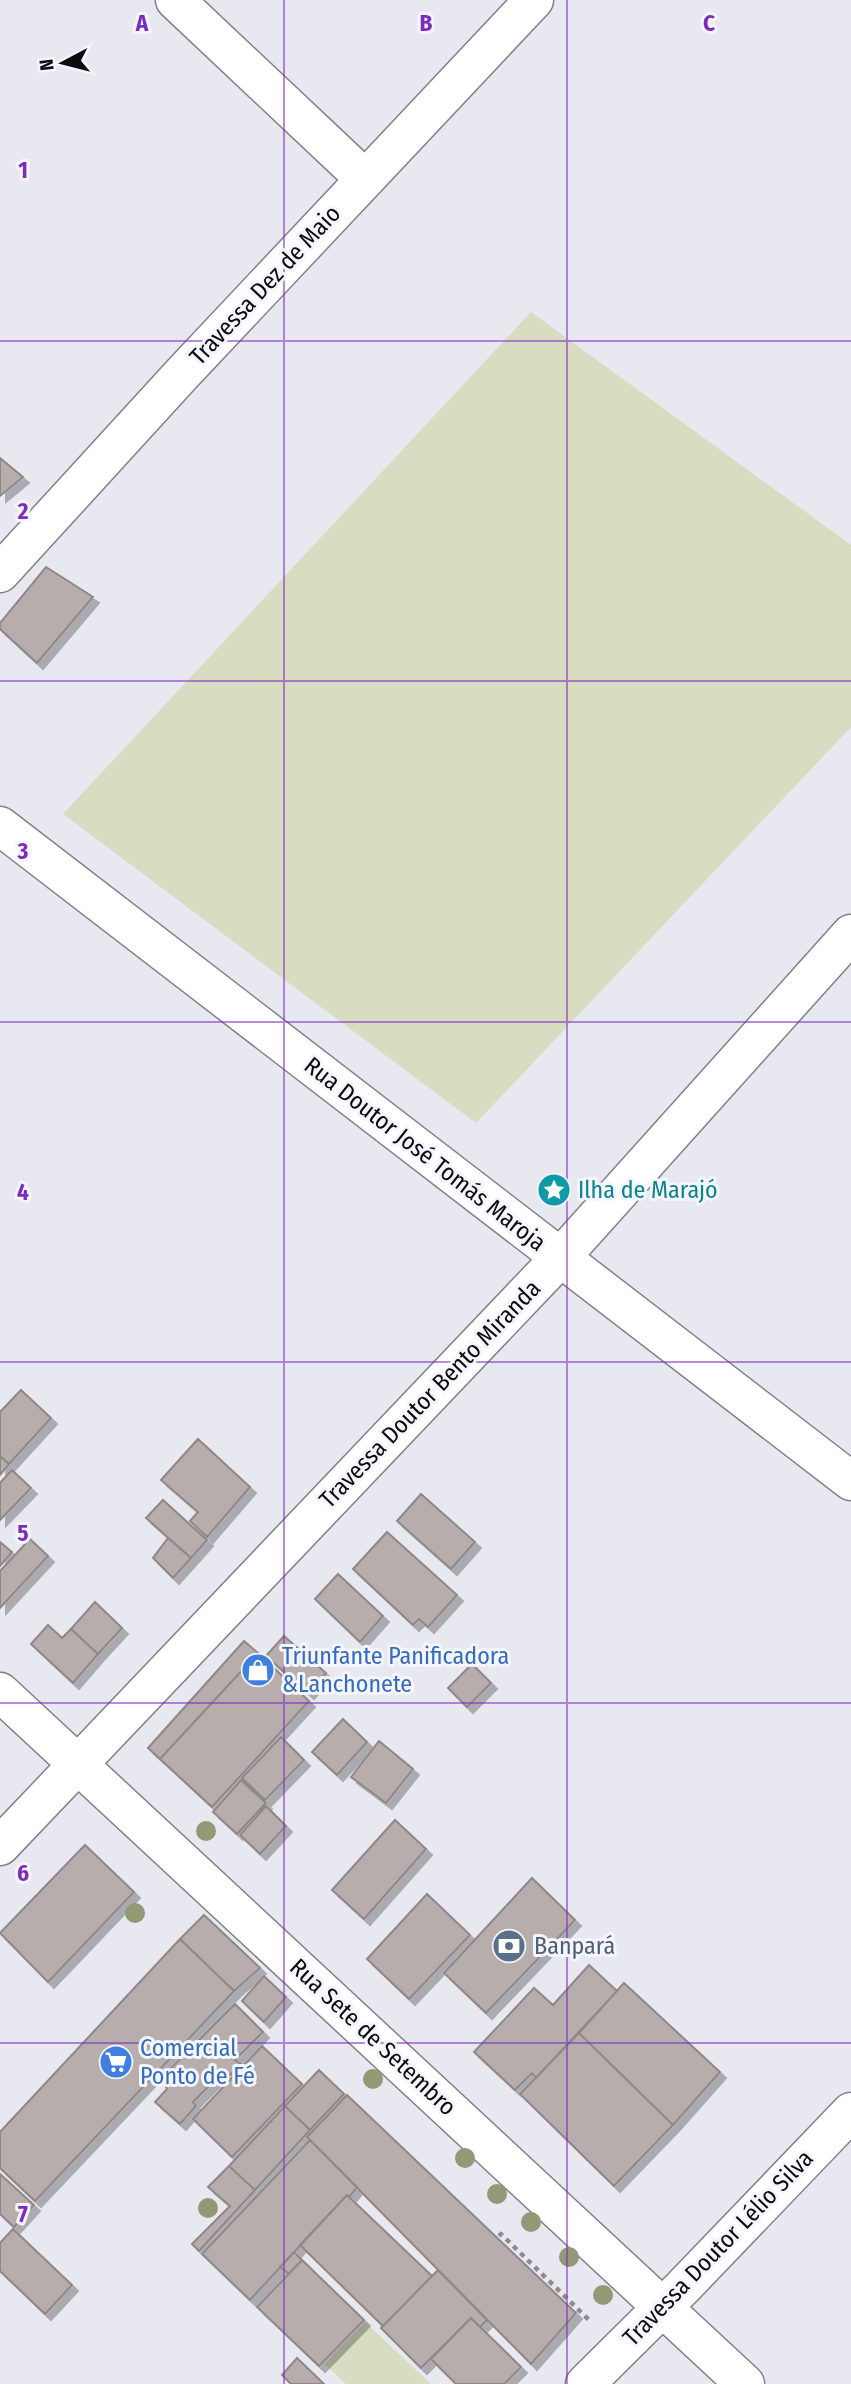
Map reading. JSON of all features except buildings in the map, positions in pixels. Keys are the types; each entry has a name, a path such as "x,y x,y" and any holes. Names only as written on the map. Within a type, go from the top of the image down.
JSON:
{"street":[{"path":"175,0 365,179"},
{"name":"Travessa Dez de Maio","path":"0,573 181,374 534,0"},
{"name":"Rua Doutor José Tomás Maroja","path":"0,826 851,1481"},
{"name":"Travessa Doutor Bento Miranda","path":"0,1846 560,1258 851,934"},
{"name":"Rua Sete de Setembro","path":"0,1692 745,2384"},
{"name":"Travessa Doutor Lélio Silva","path":"585,2384 851,2112"}],"path":[{"path":"499,2236 501,2234 591,2322"}],"green space":[{"path":"531,312 851,545 851,727 476,1123 63,814"},
{"path":"365,2322 431,2384 346,2384 325,2364"}],"place":[{"name":"Ilha de Marajó","path":"554,1190"},
{"name":"Triunfante Panificadora &Lanchonete","path":"258,1670"},
{"name":"Banpará","path":"509,1946"},
{"name":"Comercial Ponto de Fé","path":"116,2062"}]}
